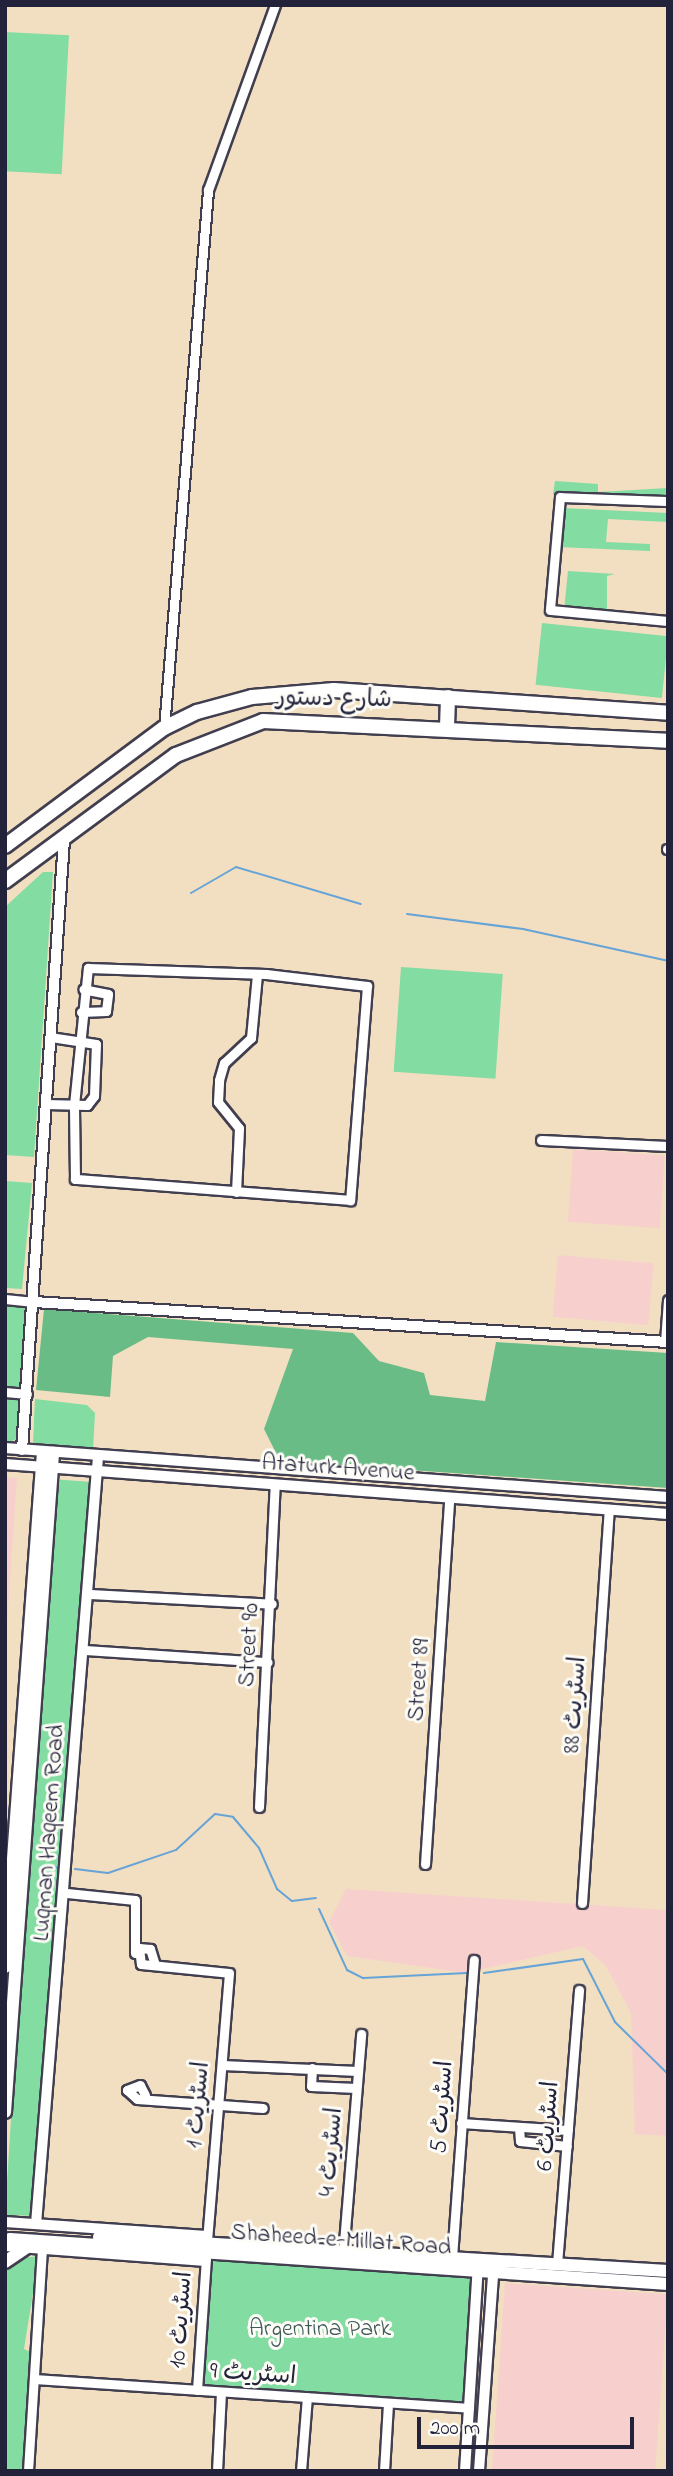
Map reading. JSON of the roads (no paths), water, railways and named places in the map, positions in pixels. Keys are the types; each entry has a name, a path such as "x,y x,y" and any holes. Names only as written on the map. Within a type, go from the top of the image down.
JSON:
{"main road":[{"name":"شارع دستور","path":"5,845 164,728 197,712 293,692 448,697 668,713"},
{"path":"447,727 448,697"},
{"name":"شارع دستور","path":"5,881 176,755 254,724 298,718 668,741"},
{"path":"5,892 35,860"},
{"path":"5,2112 48,1452"},
{"path":"5,1967 47,1469"},
{"name":"Shaheed-e-Millat Road","path":"8,2235 206,2248 452,2257 668,2270"},
{"path":"5,2262 26,2248"},
{"name":"Shaheed-e-Millat Road","path":"343,2254 478,2274 668,2284"}],"street":[{"path":"164,728 208,190 275,5"},
{"path":"668,502 560,496 550,610 668,621"},
{"path":"22,1450 64,840"},
{"path":"93,966 257,974 367,986 355,1193 350,1200 82,1184 72,1174 83,989 93,966"},
{"path":"236,1192 239,1128 218,1102 219,1080 223,1063 251,1038 257,974"},
{"path":"81,1012 104,1015 108,994 83,989"},
{"path":"45,1104 87,1105 94,1096 98,1048 78,1040 50,1037"},
{"path":"541,1140 668,1146"},
{"path":"5,1299 667,1342 668,1300"},
{"path":"5,1392 27,1394"},
{"name":"Ataturk Avenue","path":"5,1448 97,1457 668,1497"},
{"name":"Luqman Haqeem Road","path":"36,2224 41,2212 67,1893 97,1457"},
{"name":"Ataturk Avenue","path":"5,1464 95,1475 275,1485 668,1514"},
{"name":"Street 90","path":"259,1807 272,1604 275,1485"},
{"path":"482,1500 483,1485"},
{"name":"Street 89","path":"425,1864 449,1498"},
{"name":"اسٹریٹ 88","path":"582,1903 609,1510"},
{"path":"89,1594 272,1604"},
{"path":"85,1650 268,1662"},
{"path":"67,1893 135,1900 135,1953 141,1964 155,1965 150,1948 135,1953"},
{"name":"اسٹریٹ 5","path":"452,2257 474,1960"},
{"name":"اسٹریٹ 1","path":"155,1965 228,1970 206,2248"},
{"name":"اسٹریٹ 6","path":"557,2264 579,1990"},
{"name":"اسٹریٹ 4","path":"343,2254 361,2034"},
{"path":"222,2065 358,2071"},
{"name":"اسٹریٹ 4","path":"312,2068 312,2086 356,2088"},
{"path":"145,2095 262,2108"},
{"path":"461,2123 568,2130"},
{"path":"519,2127 520,2141 567,2146"},
{"path":"41,2212 49,2224"},
{"name":"Shaheed-e-Millat Road","path":"8,2235 36,2224 49,2224 206,2248"},
{"name":"Shaheed-e-Millat Road","path":"8,2235 26,2248 206,2248"},
{"path":"28,2471 42,2248"},
{"name":"اسٹریٹ 10","path":"197,2390 206,2248"},
{"path":"465,2471 478,2260"},
{"path":"479,2471 494,2261"},
{"path":"473,2341 488,2342"},
{"name":"اسٹریٹ 9","path":"35,2379 469,2409"},
{"path":"217,2471 221,2392"},
{"path":"301,2471 307,2398"},
{"path":"384,2471 388,2403"}],"waterway":[{"path":"191,893 236,867 361,904"},
{"path":"407,914 523,929 668,961"},
{"path":"75,1869 108,1873 176,1850 215,1814 233,1817 259,1848 277,1889 292,1901 316,1898"},
{"path":"42,1866 62,1868"},
{"path":"319,1909 347,1970 363,1978 467,1973"},
{"path":"484,1973 583,1959 615,2022 668,2074"}],"park label":[{"name":"Argentina Park","path":"320,2330"}]}
